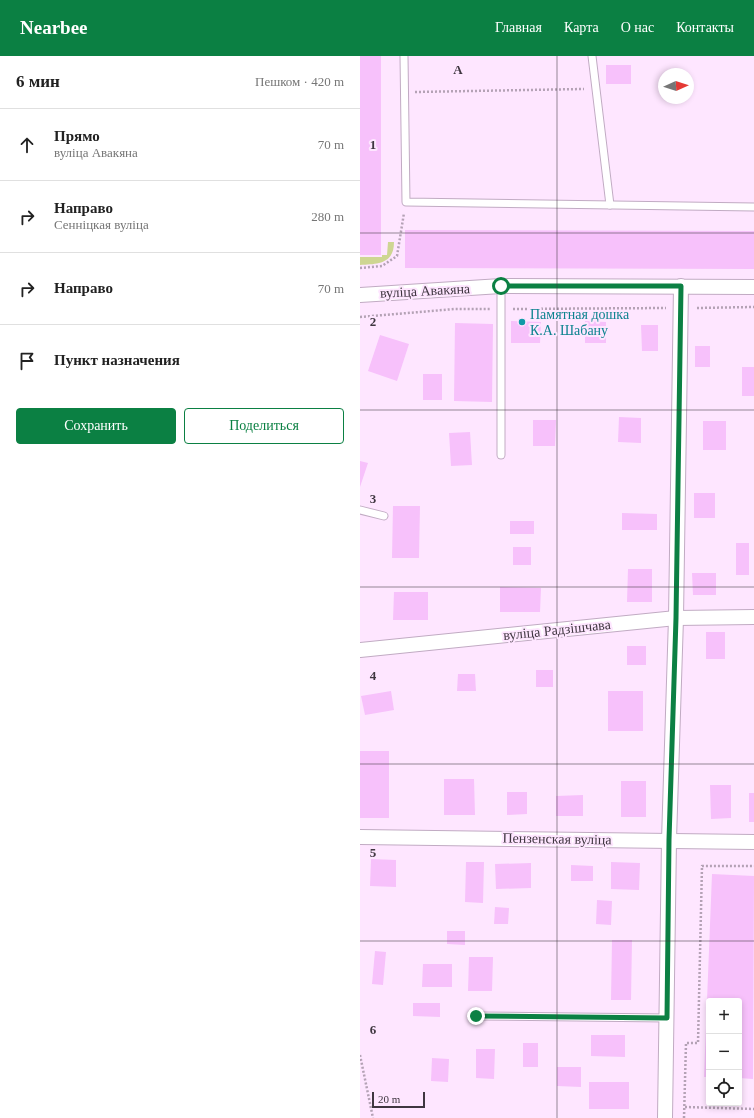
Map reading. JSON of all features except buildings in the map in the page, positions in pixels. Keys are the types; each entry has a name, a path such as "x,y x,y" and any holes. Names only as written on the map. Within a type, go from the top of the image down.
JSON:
{"street":[{"name":"вуліца Авакяна","path":"360,295 501,286 754,287"},
{"path":"665,1118 669,840 676,618 681,286"},
{"name":"вуліца Радзішчава","path":"362,646 676,618 754,617"},
{"name":"Пензенская вуліца","path":"360,837 754,842"}],"lane":[{"path":"404,56 406,202 754,207"},
{"path":"592,56 610,205"},
{"path":"501,286 501,455"},
{"path":"360,510 384,516"},
{"path":"476,1016 667,1018"}],"path":[{"path":"405,92 597,89"},
{"path":"360,268 382,266 397,256 406,202"},
{"path":"360,317 455,309 754,307"},
{"path":"684,1118 686,1043 698,1043 702,866 754,866"},
{"path":"360,1055 373,1118"},
{"path":"684,1107 754,1108"}],"green space":[{"path":"388,242 394,242 391,255 388,259 379,263 360,265 360,257 382,257 382,255 387,255"}],"place":[{"name":"Памятная дошка К.А. Шабану","path":"522,322"}],"route":[{"path":"476,1016 667,1018 669,840 676,618 681,286 501,286"}]}
